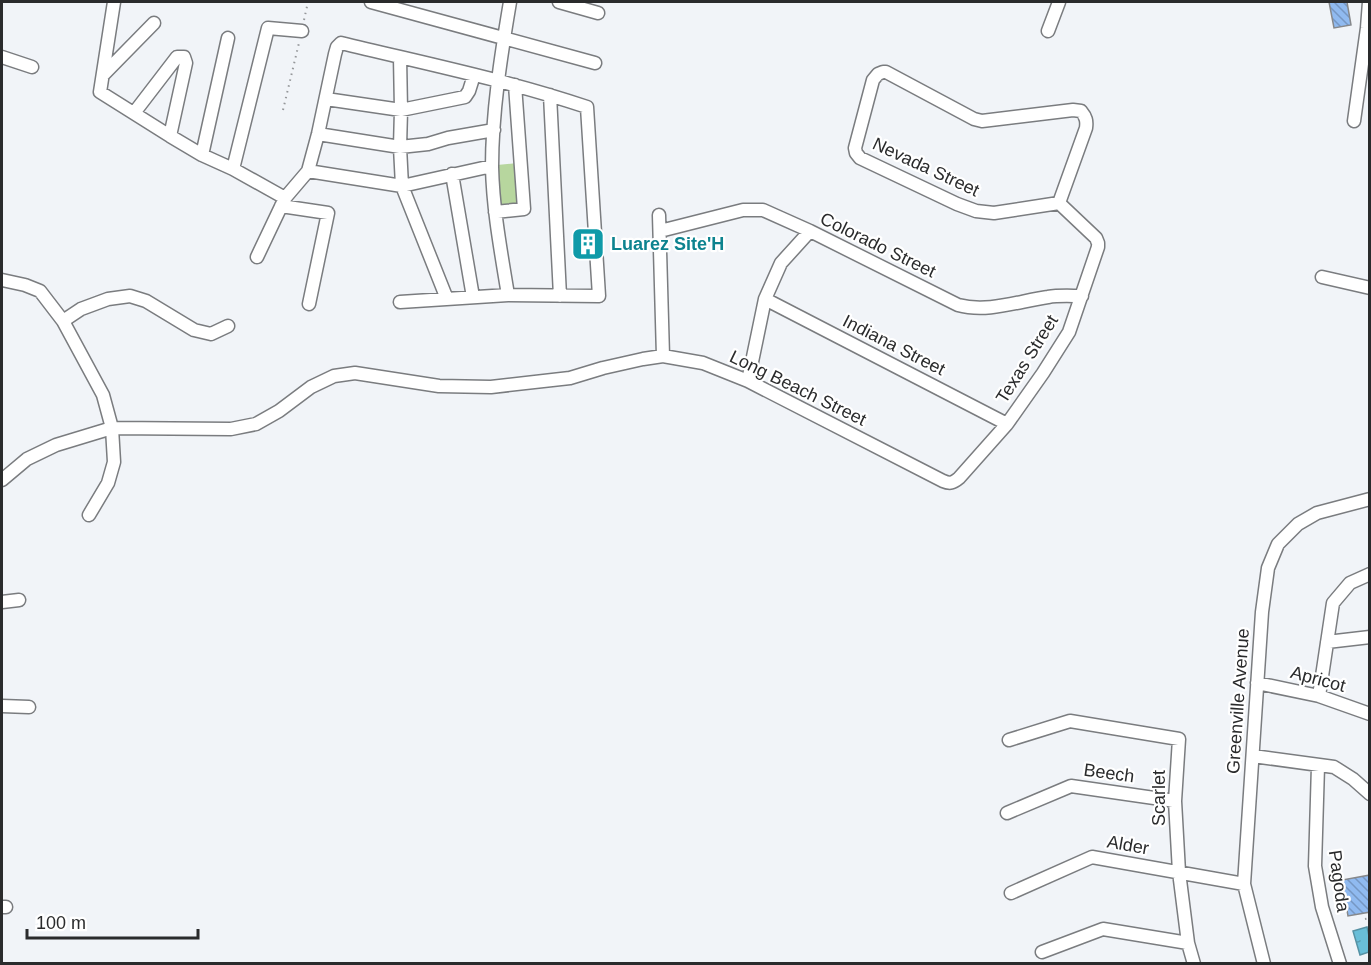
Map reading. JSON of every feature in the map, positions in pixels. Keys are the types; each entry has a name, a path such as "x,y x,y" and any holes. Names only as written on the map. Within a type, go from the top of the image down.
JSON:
{"street":[{"path":"114,2 100,92 202,155 233,169 283,202 328,213 309,304"},
{"path":"371,2 595,63"},
{"path":"508,295 495,212 492,166 498,81 510,2"},
{"path":"558,2 598,13"},
{"path":"1048,31 1059,2"},
{"path":"1354,121 1369,2"},
{"path":"103,75 154,23"},
{"path":"233,169 268,28 302,31"},
{"path":"202,155 228,38"},
{"path":"257,257 283,202 308,171 337,47 341,43 515,85 587,107 599,296 508,295 400,302"},
{"path":"2,57 32,67"},
{"path":"134,113 177,57 184,57 186,63 170,136"},
{"path":"400,57 402,186 447,299"},
{"name":"Nevada Street","path":"886,72 982,121 1081,111 1087,122 1086,128 1059,203 994,213 976,211 860,158 855,148 873,80 878,74 886,72"},
{"path":"326,99 401,110 465,97 474,75"},
{"path":"495,212 524,209 515,85"},
{"path":"550,95 560,296"},
{"path":"318,134 412,147 494,130"},
{"path":"308,171 402,186 492,166"},
{"path":"452,174 473,297"},
{"name":"Texas Street","path":"954,483 1007,424 1070,332 1098,243 1096,238 1059,203"},
{"name":"Colorado Street","path":"660,231 743,210 763,210 958,305 982,308 1051,296 1082,296"},
{"path":"659,215 663,356"},
{"path":"748,381 765,299 781,263 810,231"},
{"path":"1322,277 1370,288"},
{"path":"2,280 40,291 63,321 103,395 112,428 114,462 108,483 89,515"},
{"path":"63,321 81,309 108,299 130,296 146,301 194,330 211,334 228,326"},
{"name":"Indiana Street","path":"765,299 1007,424"},
{"name":"Long Beach Street","path":"2,480 27,459 56,445 112,428 231,429 256,424 279,411 311,387 334,376 356,372 439,386 492,387 570,378 603,368 663,356 703,363 748,381 943,481 954,483"},
{"name":"Greenville Avenue","path":"1264,963 1244,884 1262,612 1268,568 1278,544 1298,524 1317,513 1370,499"},
{"path":"1319,696 1333,603 1350,583 1370,574"},
{"path":"2,602 20,600"},
{"path":"1327,642 1370,637"},
{"name":"Apricot","path":"1257,683 1319,696 1370,714"},
{"path":"2,706 29,707"},
{"name":"Scarlet","path":"1009,740 1070,721 1179,739 1175,801 1179,872 1188,943 1194,963"},
{"path":"1253,756 1334,767 1353,779 1370,794"},
{"name":"Pagoda","path":"1318,766 1315,866 1322,907 1340,963"},
{"name":"Beech","path":"1007,813 1071,786 1175,801"},
{"name":"Alder","path":"1011,892 1092,857 1244,884"},
{"path":"1042,952 1103,929 1188,943"}],"path":[{"path":"283,110 308,2"},
{"path":"1365,919 1370,918"}],"green space":[{"path":"518,163 521,206 500,207 497,165"}],"water":[{"path":"1367,927 1369,952 1360,955 1353,931"}],"building":[{"path":"1329,2 1347,2 1351,25 1334,28"},
{"path":"1370,875 1370,912 1348,916 1342,880"}],"place":[{"name":"Luarez Site'H","path":"588,244"}]}
